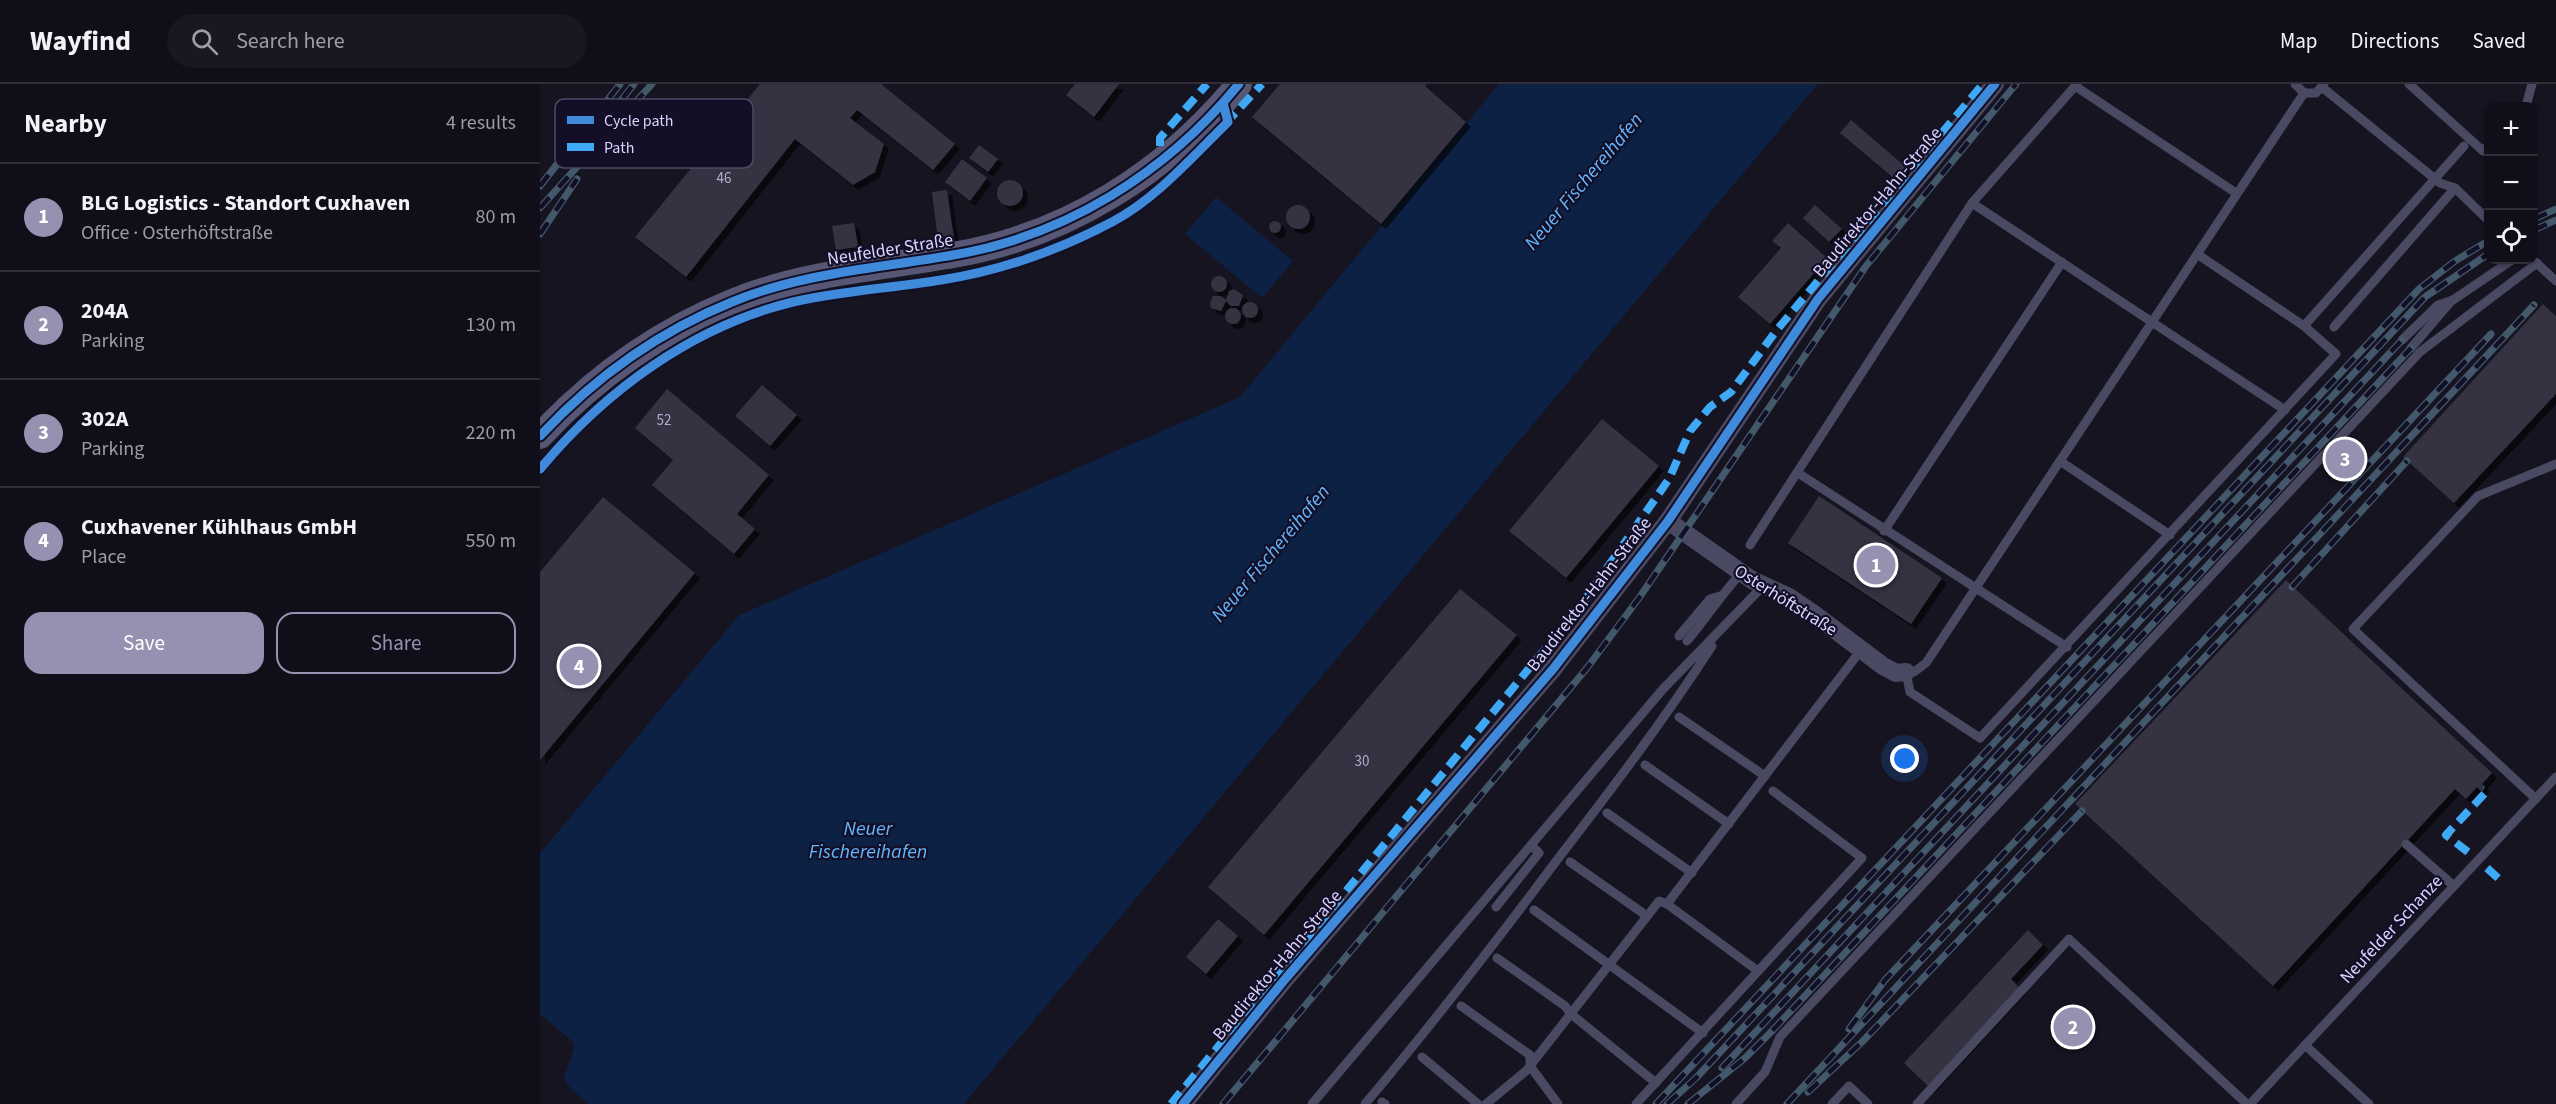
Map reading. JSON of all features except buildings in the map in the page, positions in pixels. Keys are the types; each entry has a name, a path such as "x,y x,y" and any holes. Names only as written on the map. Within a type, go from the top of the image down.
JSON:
{"street":[{"name":"Neufelder Straße","path":"540,436 609,371 668,333 733,301 813,278 987,249 1050,229 1086,212 1110,198 1159,162 1223,103 1239,84"},
{"name":"Baudirektor-Hahn-Straße","path":"1183,1104 1286,978 1553,669 1668,521 1818,299 1995,84"},
{"name":"Osterhöftstraße","path":"1668,521 1742,573 1789,597 1896,673 1906,672"}],"lane":[{"path":"2295,84 2304,93 2316,93 2324,86 2434,178 2455,188 2484,216"},
{"path":"2409,84 2484,150"},
{"path":"2527,102 2532,84"},
{"path":"1750,545 1972,203 2076,85 2236,193"},
{"path":"2197,254 2304,326 2336,354 1980,738 1910,692 1906,672 1914,672 1926,663 2153,323 2197,254 2236,193 2304,93"},
{"path":"2304,326 2464,146"},
{"path":"2334,327 2455,188"},
{"path":"1972,203 2285,410"},
{"path":"1884,531 2062,262"},
{"path":"2411,348 2453,300 2506,264"},
{"path":"1736,1104 1765,1072 1780,1037 2420,352 2531,264"},
{"path":"2538,264 2556,280"},
{"path":"2402,340 2438,305 2453,300"},
{"path":"2060,461 2170,535"},
{"path":"2536,799 2353,629 2478,496 2556,464"},
{"path":"1798,473 1884,531 2067,646"},
{"path":"1683,638 1710,599 1720,597 1742,573"},
{"path":"1312,1104 1663,689 1724,629 1764,585"},
{"path":"1365,1104 1448,1004 1663,720 1724,629"},
{"path":"1667,904 1861,650"},
{"path":"1679,717 1765,776"},
{"path":"1645,765 1729,824"},
{"name":"Neufelder Schanze","path":"2248,1104 2556,777"},
{"path":"1636,1104 1703,1034 1862,858 1773,791"},
{"path":"1607,813 1692,873"},
{"path":"2406,844 2454,886"},
{"path":"1496,907 1539,853 1531,845"},
{"path":"1570,862 1647,916"},
{"path":"1486,1104 1530,1066 1659,901 1667,904 1758,971"},
{"path":"1534,910 1610,963 1703,1034"},
{"path":"1917,1104 2069,939 2248,1104"},
{"path":"1497,958 1565,1006 1571,1014 1656,1083"},
{"path":"1461,1006 1530,1055 1530,1066 1557,1104"},
{"path":"2305,1045 2369,1104"},
{"path":"1422,1057 1478,1104"},
{"path":"1832,1104 1849,1086 1868,1104"}],"water":[{"name":"Neuer Fischereihafen","path":"1499,84 1818,84 964,1104 589,1104 570,1088 564,1078 574,1048 573,1042 540,1014 540,853 739,615 1240,397"},
{"path":"1216,197 1293,261 1262,298 1185,234"}],"pier":[{"path":"1818,84 1821,84 968,1104 964,1104"},
{"path":"1221,401 1223,404 739,615 540,853 540,849 738,613"}],"railway":[{"path":"608,99 620,84"},
{"path":"622,99 634,84"},
{"path":"638,99 652,84"},
{"path":"1223,1104 1587,668 1639,598 1866,266 2016,84"},
{"path":"540,186 555,167"},
{"path":"540,208 576,168"},
{"path":"540,234 577,179"},
{"path":"2538,217 2556,209"},
{"path":"2538,228 2556,220"},
{"path":"1656,1104 2419,289 2455,261 2484,243"},
{"path":"1667,1104 1696,1078 2425,297 2484,257"},
{"path":"1787,1104 2534,305"},
{"path":"1849,1029 1885,980 2491,334"},
{"path":"1722,1068 2402,340"},
{"path":"1688,1104 1745,1058 1772,1031 2411,348"},
{"path":"2292,587 2407,461"},
{"path":"1808,1092 1862,1042 2082,811"}],"marked path":[{"path":"1160,146 1160,138 1207,84"},
{"path":"1225,124 1262,84"},
{"path":"1171,1104 1582,604 1669,479 1690,431 1710,407 1731,392 1776,331 1983,84"},
{"path":"2468,852 2446,835 2487,791 2483,789"},
{"path":"2487,868 2499,879"}],"cycle path":[{"path":"540,436 582,395 628,358 678,327 732,302 785,284 841,272 953,255 995,246 1035,233 1074,216 1111,196 1179,146 1239,84"},
{"path":"1183,1104 1286,978 1553,669 1668,521 1818,299 1995,84"},
{"path":"540,469 565,440 622,388 653,365 720,327 793,302 941,280 985,271 1071,242 1112,222 1159,189 1228,122 1223,103"}],"place":[{"name":"302A","path":"2345,459"},
{"name":"BLG Logistics - Standort Cuxhaven","path":"1876,565"},
{"name":"Cuxhavener Kühlhaus GmbH","path":"579,666"},
{"name":"204A","path":"2073,1027"}]}
